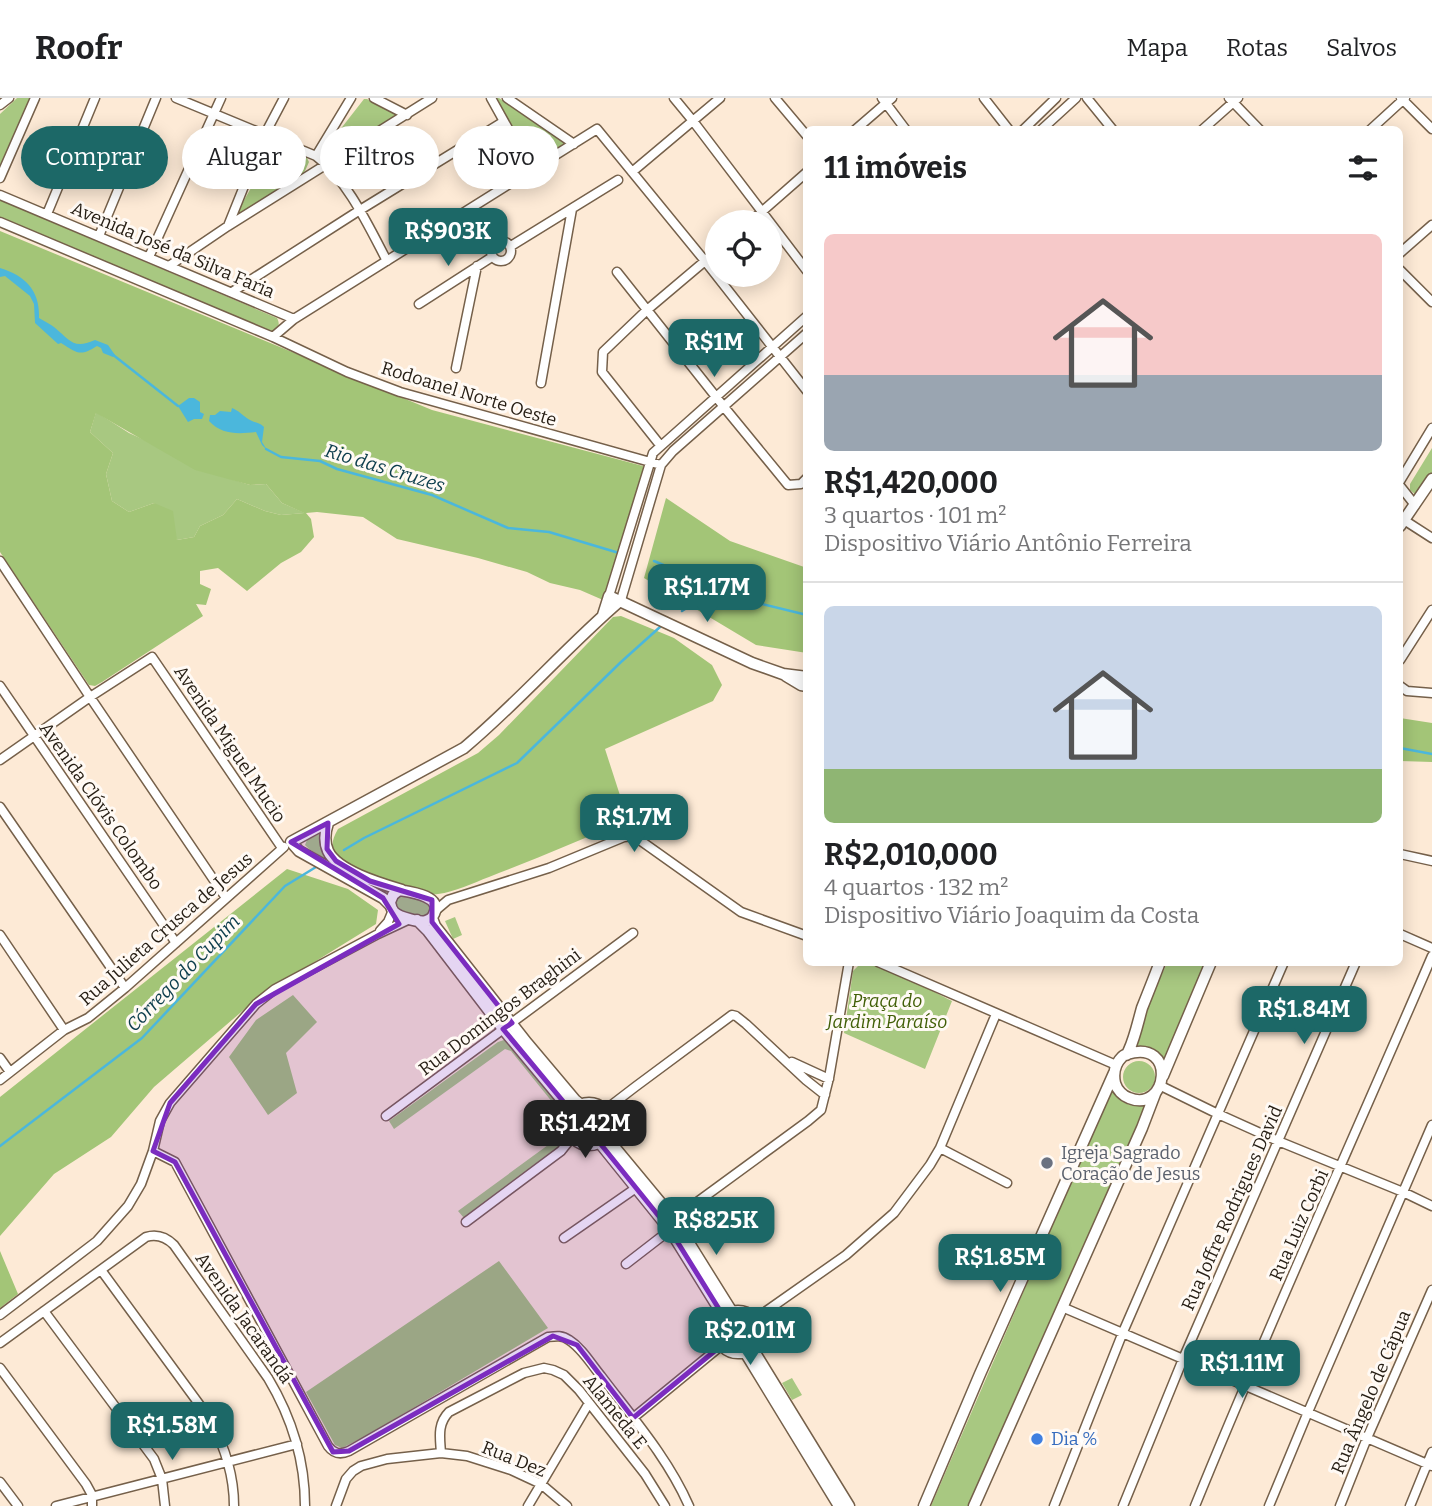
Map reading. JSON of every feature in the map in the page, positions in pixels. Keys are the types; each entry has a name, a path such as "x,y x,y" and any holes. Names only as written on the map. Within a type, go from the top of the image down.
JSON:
{"street":[{"path":"0,105 9,98"},
{"path":"0,178 35,98"},
{"path":"47,214 96,98"},
{"path":"99,236 156,98"},
{"path":"176,98 244,126"},
{"path":"149,257 221,98"},
{"path":"269,126 284,98"},
{"path":"316,156 351,98"},
{"path":"374,98 410,112"},
{"path":"410,112 416,98"},
{"path":"388,126 432,98"},
{"path":"491,98 506,126"},
{"path":"507,98 574,144"},
{"path":"674,98 760,210"},
{"path":"632,172 720,98"},
{"path":"775,98 803,130"},
{"path":"984,98 1006,126"},
{"path":"1027,126 1056,98"},
{"path":"1045,126 1076,98"},
{"path":"1087,98 1110,126"},
{"path":"1206,126 1233,99 1257,126"},
{"path":"1374,126 1403,99 1432,129"},
{"path":"859,126 887,100 903,126"},
{"path":"232,292 503,121"},
{"path":"559,153 597,129 705,261 603,352 602,372 660,445"},
{"path":"306,152 320,159"},
{"path":"169,266 320,170"},
{"path":"764,210 803,176"},
{"path":"510,246 618,180"},
{"path":"228,226 243,189"},
{"path":"345,189 360,210 387,261"},
{"path":"273,337 294,320 501,189"},
{"name":"Avenida José da Silva Faria","path":"0,195 294,320"},
{"path":"471,208 496,242"},
{"path":"541,383 572,208"},
{"name":"Rodoanel Norte Oeste","path":"0,222 273,337 347,372 400,392 661,465"},
{"path":"1403,250 1432,225"},
{"path":"782,238 803,266"},
{"path":"504,241 510,246 511,254 506,261 498,262 492,257 491,248 496,242 504,241"},
{"path":"419,304 492,257"},
{"path":"456,368 477,266"},
{"path":"617,272 788,485 803,482"},
{"path":"1403,273 1432,302"},
{"path":"725,287 803,386"},
{"path":"603,615 653,453 803,319"},
{"path":"287,845 464,748 621,600 661,465 673,451 803,336"},
{"path":"1403,478 1432,428"},
{"path":"1403,522 1432,479"},
{"path":"1403,487 1415,505"},
{"path":"1403,524 1432,538"},
{"path":"0,561 226,898"},
{"path":"609,596 803,685"},
{"path":"1403,655 1432,610"},
{"name":"Avenida Miguel Mucio","path":"90,697 152,657 287,845"},
{"path":"783,674 803,676"},
{"name":"Avenida Clóvis Colombo","path":"0,687 176,943"},
{"path":"1403,688 1407,691 1432,693"},
{"path":"0,760 90,697"},
{"path":"0,807 125,988"},
{"path":"328,823 327,849 336,861 370,881 448,900"},
{"path":"287,845 383,898 401,916 426,921 448,900 549,868 624,837 635,836 741,912 803,935"},
{"name":"Rua Julieta Crusca de Jesus","path":"0,1080 64,1030 88,1018 125,988 287,845"},
{"path":"1403,854 1432,861"},
{"path":"378,934 388,922 393,895 402,890"},
{"path":"428,897 434,903 435,926 568,1106 571,1114"},
{"path":"0,1315 97,1241 128,1206 141,1184 160,1121 170,1103 256,1003 275,989 378,934 414,920"},
{"path":"414,920 428,931 575,1100 580,1104 584,1104 600,1105 605,1110 610,1124 603,1140 592,1145 573,1136 569,1129 571,1114 584,1104"},
{"name":"Rua Domingos Braghini","path":"386,1116 633,933"},
{"path":"0,934 64,1030"},
{"path":"1403,935 1432,948"},
{"name":"Rua Luiz Corbi","path":"1195,1506 1244,1385 1432,956"},
{"path":"674,1219 821,1110 848,966"},
{"path":"887,966 1115,1069"},
{"path":"1127,1054 1158,966"},
{"path":"974,1506 1142,1128 1209,966"},
{"path":"1054,1506 1123,1332 1282,966"},
{"name":"Rua Joffre Rodrigues David","path":"1123,1506 1183,1360 1354,966"},
{"path":"755,1320 846,1255 894,1213 940,1147 996,1014"},
{"path":"605,1110 732,1016 746,1024 825,1095"},
{"path":"924,1506 1104,1093 1115,1069 1121,1058 1138,1051 1157,1059 1162,1068 1160,1085 1147,1099 1129,1098 1121,1093 1115,1084 1115,1069"},
{"path":"783,1057 829,1079"},
{"path":"0,1058 10,1072"},
{"path":"1160,1085 1278,1141 1432,1206"},
{"path":"1269,1506 1432,1125"},
{"path":"466,1222 561,1151 573,1136"},
{"path":"603,1140 728,1314"},
{"path":"603,1140 674,1219 728,1314"},
{"path":"940,1147 1007,1183"},
{"path":"153,1151 175,1162 333,1452 343,1454 349,1451 548,1337 562,1336 577,1345 633,1418 667,1465 689,1506"},
{"path":"564,1238 636,1188"},
{"path":"625,1264 670,1230"},
{"name":"Avenida Jacarandá","path":"101,1270 146,1237 162,1237 174,1245 280,1399 297,1444 303,1472 305,1506"},
{"path":"0,1343 101,1270 210,1419 229,1462 234,1506"},
{"name":"Rua Ângelo de Cápua","path":"1340,1506 1432,1290"},
{"path":"1062,1307 1429,1465"},
{"path":"44,1311 154,1459 162,1479 165,1506"},
{"path":"740,1311 755,1320 759,1334 757,1342 749,1350 737,1353 722,1345 718,1331 720,1323 728,1314 740,1311"},
{"path":"633,1418 722,1345"},
{"path":"749,1350 839,1506"},
{"path":"749,1350 849,1506"},
{"path":"0,1368 86,1484 92,1495 92,1506"},
{"name":"Alameda E","path":"441,1453 440,1427 449,1412 524,1373 544,1368 553,1370 564,1375 589,1403 645,1474 665,1506"},
{"path":"528,1506 589,1403"},
{"path":"56,1506 297,1444"},
{"path":"1410,1506 1429,1465 1432,1452"},
{"name":"Rua Dez","path":"336,1506 346,1479 361,1466 387,1459 441,1453 489,1462 541,1484 566,1506"},
{"path":"0,1482 18,1506"}],"highlighted area":[{"path":"328,823 327,849 336,861 370,881 432,900 432,922 512,1023 503,1029 567,1106 573,1136 585,1144 599,1142 670,1230 724,1317 717,1331 722,1345 633,1418 577,1345 553,1336 349,1451 333,1452 175,1162 153,1151 170,1103 256,1004 399,924 383,898 291,842"}],"green space":[{"path":"17,98 31,98 0,169 0,114"},
{"path":"492,98 499,98 541,126 510,126"},
{"path":"364,99 396,114 397,117 382,126 343,126"},
{"path":"559,138 564,141 565,145 559,149"},
{"path":"250,189 280,189 240,215 238,211"},
{"path":"0,200 277,318 278,328 269,332 0,217"},
{"path":"0,231 432,410 643,466 603,600 580,590 550,583 527,572 397,539 363,517 306,513 311,519 314,537 301,552 281,563 247,591 218,568 200,571 200,584 211,589 206,605 196,604 203,616 95,686 89,685 0,552","holes":["96,413 195,470 250,485 266,484 282,503 304,513 281,515 237,499 223,515 200,526 194,537 177,540 173,511 154,503 129,512 112,501 106,474 113,453 90,432"]},
{"path":"96,412 129,433 231,479 250,485 266,484 282,503 305,513 281,515 237,499 223,515 200,526 194,537 177,540 154,503 129,512 112,501 106,474 113,453 90,432"},
{"path":"1432,448 1432,475 1416,495 1410,490 1410,484"},
{"path":"666,498 730,541 803,567 803,652 756,645 644,578"},
{"path":"621,616 674,638 712,665 722,685 713,701 605,749 628,820 464,887 436,894 403,887 375,877 335,853 333,840 338,829 478,753 499,735 613,617"},
{"path":"1403,718 1432,723 1432,762 1403,761"},
{"path":"319,834 323,840 324,852 392,891 388,897 309,849 305,845 307,840"},
{"path":"287,869 348,889 378,910 376,924 261,995 154,1087 111,1137 54,1174 0,1236 0,1097"},
{"path":"399,895 425,901 431,912 424,918 402,913 395,908 394,900"},
{"path":"455,917 462,935 453,939 445,921"},
{"name":"Praça do Jardim Paraíso","path":"858,966 876,966 952,1001 925,1069 844,1033 853,971"},
{"path":"1166,966 1207,966 1164,1066 1149,1051 1140,1048 1128,1049"},
{"path":"293,995 317,1022 286,1053 297,1093 268,1115 229,1057 256,1020"},
{"path":"504,1040 511,1043 569,1116 567,1138 564,1145 464,1218 458,1211 559,1137 560,1118 557,1108 511,1051 505,1049 394,1129 389,1121"},
{"path":"1139,1061 1150,1066 1155,1077 1150,1088 1139,1093 1128,1088 1123,1077 1128,1066"},
{"path":"1111,1089 1127,1104 1148,1105 968,1506 931,1506"},
{"path":"589,1106 601,1112 607,1124 601,1136 589,1142 577,1136 571,1124 577,1112"},
{"path":"0,1251 18,1294 0,1308"},
{"path":"499,1261 548,1328 366,1436 342,1448 335,1445 306,1392"},
{"path":"738,1314 750,1320 756,1332 750,1344 738,1350 726,1344 720,1332 726,1320"},
{"path":"792,1378 802,1395 792,1400 782,1383"}],"water":[{"path":"0,268 17,275 30,286 37,300 39,318 72,342 82,344 95,340 108,345 115,355 113,357 103,353 97,346 86,352 79,352 58,344 35,323 34,304 30,296 5,276 0,277"},
{"path":"189,398 200,402 200,412 204,414 202,419 188,422 178,406"},
{"path":"232,408 264,427 262,442 267,450 262,445 256,432 225,431 209,421 210,415 220,411 231,412"}],"waterway":[{"name":"Rio das Cruzes","path":"112,354 178,406"},
{"name":"Rio das Cruzes","path":"266,449 281,457 320,461 337,469 432,495 508,528 549,532 619,553"},
{"name":"Rio das Cruzes","path":"654,561 680,572 696,569 733,597 803,614"},
{"path":"682,611 720,587"},
{"name":"Córrego do Cupim","path":"344,850 517,763 660,627"},
{"name":"Rio das Cruzes","path":"1403,749 1432,754"},
{"name":"Córrego do Cupim","path":"0,1146 142,1038 285,886 316,867"}],"place":[{"name":"Igreja Sagrado Coração de Jesus","path":"1047,1163"},
{"name":"Dia %","path":"1037,1439"}]}
